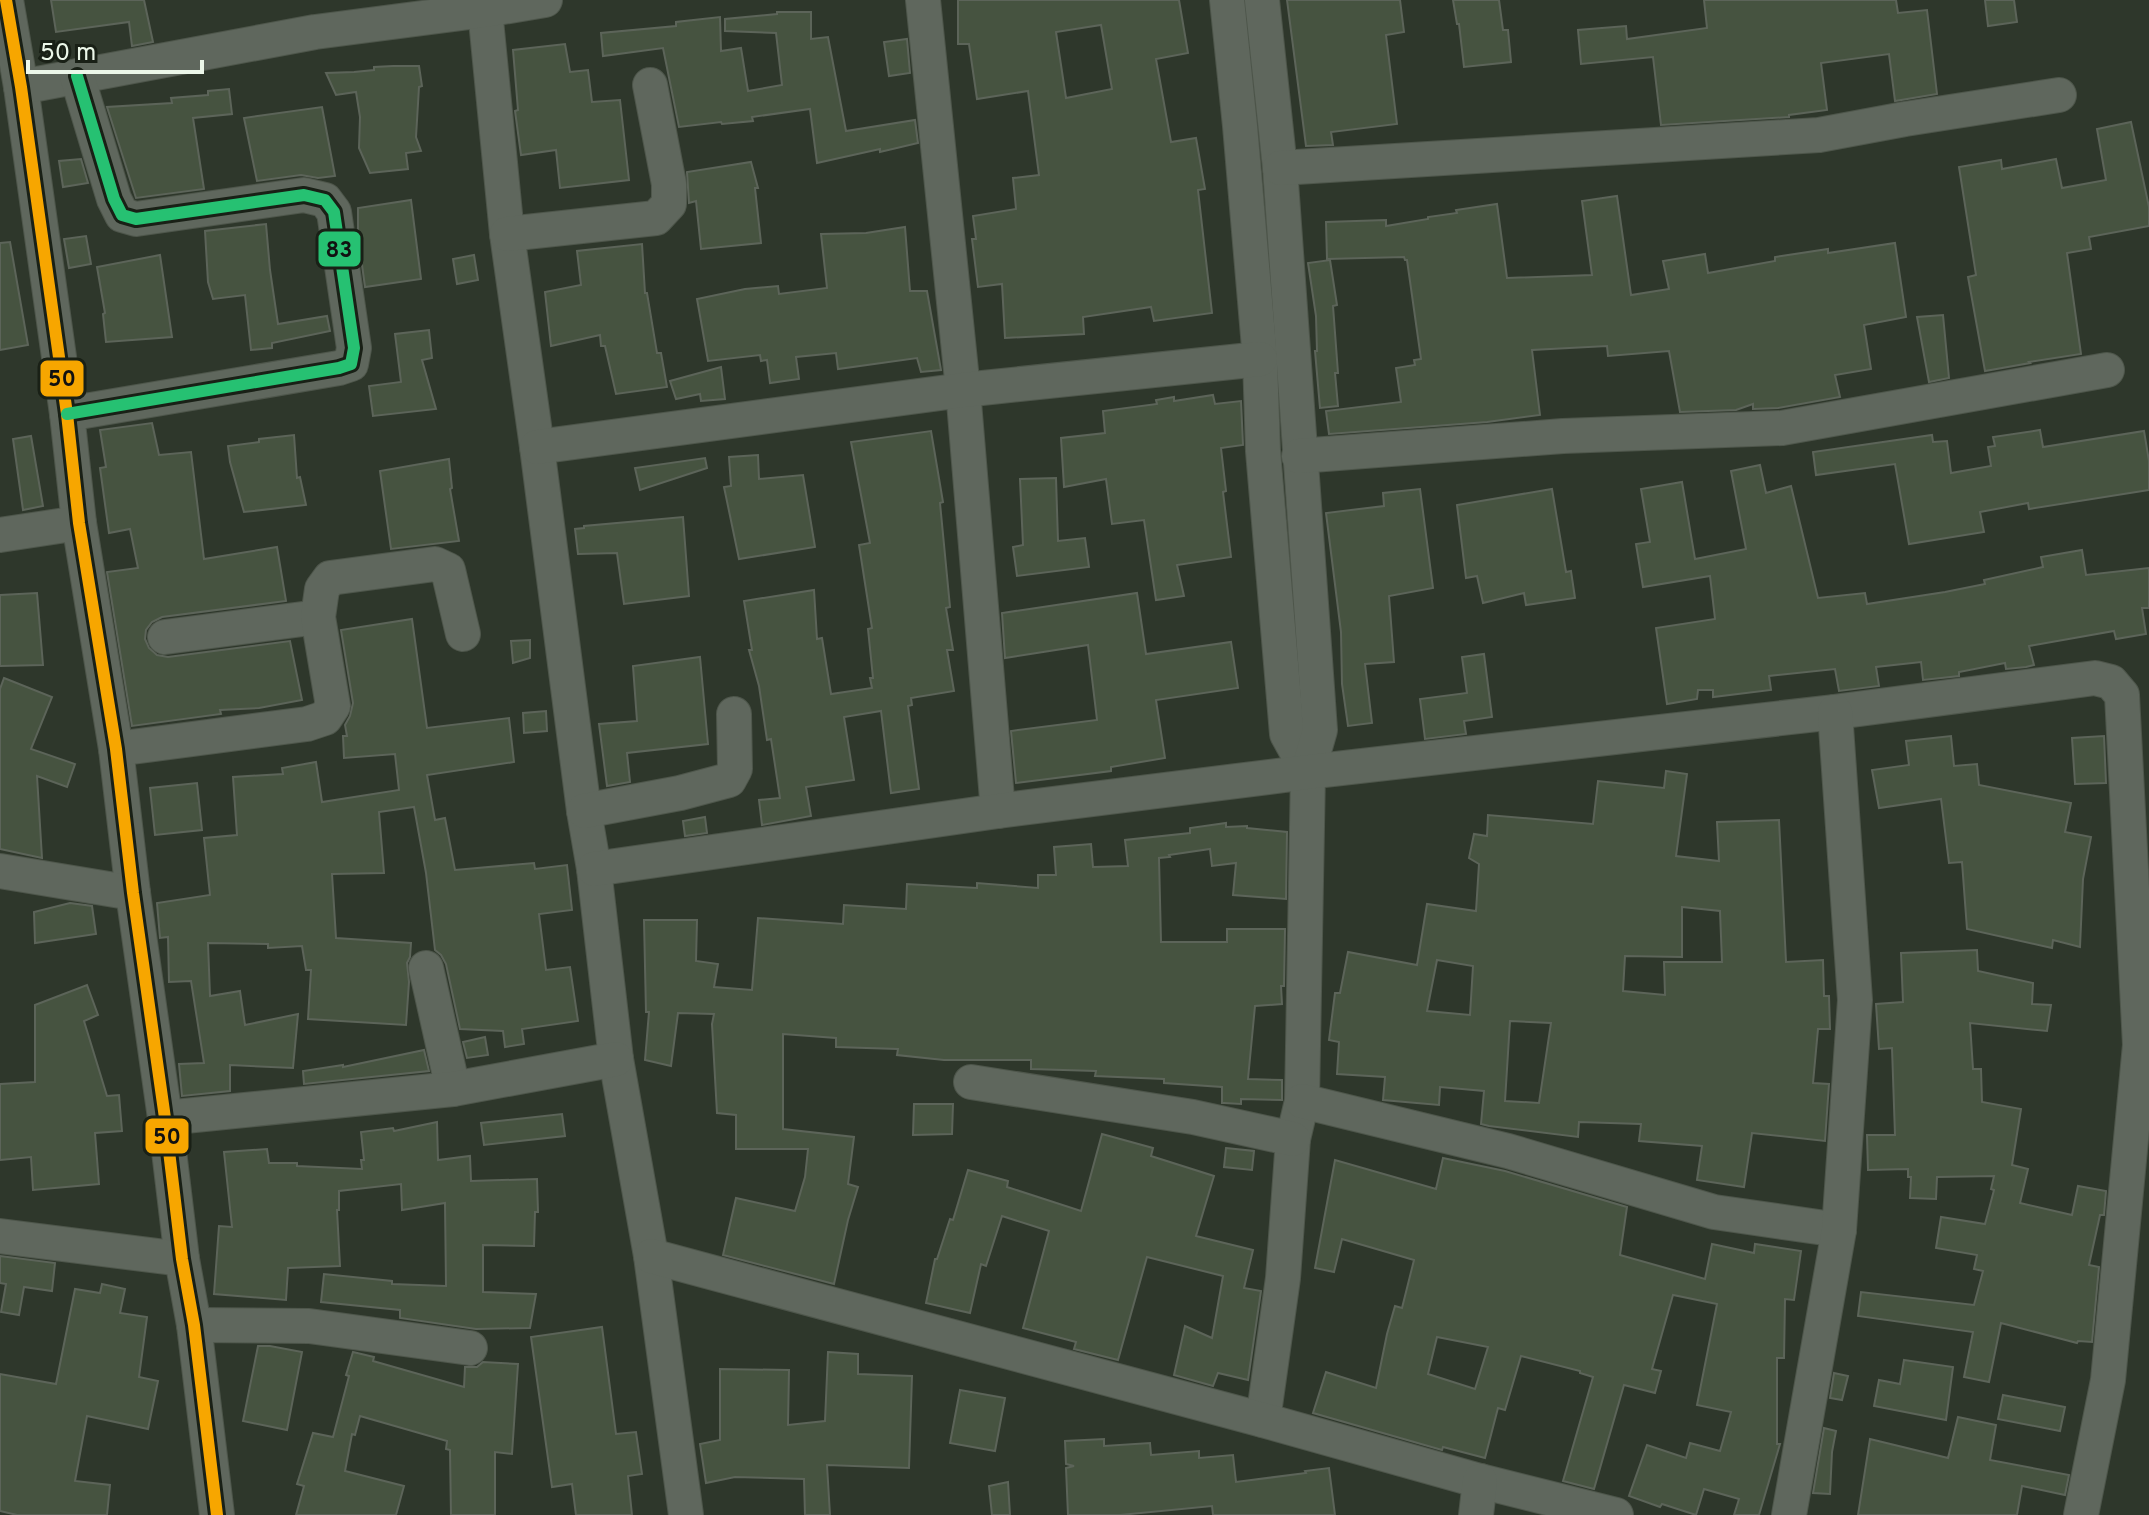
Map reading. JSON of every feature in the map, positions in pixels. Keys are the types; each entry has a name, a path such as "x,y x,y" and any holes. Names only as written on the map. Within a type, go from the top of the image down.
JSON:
{"street":[{"path":"6,0 67,414 79,523 116,749 217,1515"},
{"path":"21,87 315,32 545,0"},
{"path":"923,0 963,390 998,811"},
{"path":"1227,0 1260,359 1263,451 1287,734 1308,772"},
{"path":"1262,0 1280,168 1320,730 1308,772 1302,1101 1293,1139 1283,1278 1263,1420"},
{"path":"485,10 507,234 594,869 616,1059 651,1256 686,1515"},
{"path":"67,414 339,368 351,364 354,348 334,212 325,200 304,195 136,219 122,215 114,199 77,76"},
{"path":"507,234 656,218 669,204 669,184 650,85"},
{"path":"1280,168 1819,135 2059,95"},
{"path":"537,447 963,390 1260,359"},
{"path":"1299,456 1563,436 1782,428 2107,370"},
{"path":"0,535 79,523"},
{"path":"116,749 307,724 325,718 333,706 318,617 322,589 330,578 435,564 448,570 463,634"},
{"path":"165,637 318,617"},
{"path":"594,869 998,811 1308,772 1835,712 2095,678 2111,682 2122,695 2140,1045 2108,1380 2081,1515"},
{"path":"1789,1515 1839,1230 1855,1000 1835,712"},
{"path":"584,811 680,793 729,780 735,769 734,714"},
{"path":"0,871 133,893"},
{"path":"426,968 453,1089"},
{"path":"165,1118 453,1089 616,1059"},
{"path":"971,1082 1193,1117 1293,1139"},
{"path":"1302,1101 1508,1151 1714,1212 1839,1230"},
{"path":"0,1236 182,1259"},
{"path":"651,1256 1480,1481 1616,1515"},
{"path":"194,1325 309,1326 470,1348"},
{"path":"1476,1515 1480,1481"}],"building":[{"path":"51,0 144,0 153,42 132,46 129,22 56,32"},
{"path":"958,0 1179,0 1188,53 1156,59 1171,142 1196,138 1205,189 1198,190 1212,313 1154,321 1151,307 1083,317 1084,334 1005,338 1002,284 978,287 972,239 976,239 973,216 1016,209 1013,178 1039,175 1028,91 977,99 969,44 958,44","holes":["1101,25 1112,89 1066,98 1056,32"]},
{"path":"1287,0 1400,0 1404,32 1386,35 1397,124 1331,132 1333,145 1306,146"},
{"path":"1453,0 1499,0 1503,30 1508,30 1511,62 1464,67"},
{"path":"1704,0 1896,0 1898,13 1927,10 1937,94 1895,101 1889,54 1821,63 1827,110 1789,117 1661,125 1653,57 1581,64 1578,30 1626,26 1627,39 1707,28"},
{"path":"1985,0 2014,0 2017,22 1988,26"},
{"path":"777,12 811,12 811,39 828,37 846,131 915,120 918,143 817,163 810,109 752,117 753,121 679,127 663,48 603,56 601,33 676,26 676,22 720,17 721,51 741,48 748,91 782,85 776,33 725,31 725,19"},
{"path":"907,39 910,73 889,76 884,42"},
{"path":"565,44 570,72 588,70 592,102 620,100 629,180 560,188 556,150 521,155 515,111 518,110 513,50"},
{"path":"419,66 422,86 419,87 416,137 421,151 406,153 408,169 370,173 359,148 360,117 356,92 336,95 326,73"},
{"path":"229,89 232,114 193,118 204,189 136,198 107,107 172,103 171,98 208,95 208,91"},
{"path":"322,107 335,176 318,178 301,175 257,181 244,118"},
{"path":"2131,122 2149,207 2149,226 2089,237 2091,249 2067,253 2081,354 1985,371 1968,277 1976,275 1959,167 2001,160 2002,169 2056,159 2062,188 2106,180 2097,129"},
{"path":"81,159 88,183 63,187 59,161"},
{"path":"751,162 758,188 755,188 761,243 701,249 696,201 689,203 687,172"},
{"path":"1617,196 1631,295 1669,289 1663,261 1705,254 1708,273 1775,261 1775,257 1895,243 1906,317 1864,325 1871,369 1835,375 1840,397 1778,408 1753,409 1753,404 1736,410 1680,412 1669,351 1608,356 1607,346 1532,350 1540,415 1329,434 1326,411 1401,402 1396,368 1415,365 1414,360 1421,359 1407,260 1404,257 1327,259 1326,222 1386,220 1386,226 1497,204 1507,278 1592,275 1582,201"},
{"path":"411,200 421,279 365,287 358,208"},
{"path":"266,224 278,324 327,316 330,331 272,343 272,348 251,350 245,295 213,299 208,282 205,231"},
{"path":"905,227 910,291 927,291 941,370 921,372 917,358 838,369 836,353 796,357 799,379 770,383 767,360 761,361 760,355 708,361 697,299 778,286 779,294 827,288 821,234 866,233"},
{"path":"86,236 91,264 69,268 64,239"},
{"path":"10,242 28,345 0,350 0,243"},
{"path":"642,244 645,293 667,387 616,394 600,335 551,346 545,292 581,285 577,251"},
{"path":"160,255 172,337 106,342 105,313 97,267"},
{"path":"474,255 478,280 457,284 453,259"},
{"path":"1330,260 1337,305 1333,306 1338,406 1320,408 1315,351 1316,316 1308,263"},
{"path":"1943,315 1949,378 1929,382 1917,317"},
{"path":"429,330 432,358 422,360 436,409 373,416 369,386 401,382 395,334"},
{"path":"721,367 725,399 701,401 700,394 676,399 670,381"},
{"path":"1213,395 1215,404 1241,401 1243,445 1221,448 1231,557 1177,565 1184,596 1156,600 1144,520 1112,524 1106,479 1064,487 1061,438 1105,433 1103,411 1157,404 1156,400 1174,397 1174,401"},
{"path":"152,423 159,455 191,452 204,559 277,547 286,601 162,617 152,622 146,630 145,639 149,648 157,655 168,657 290,641 302,700 259,708 220,710 221,714 132,726 107,572 138,568 130,529 109,533 100,468 106,467 100,430"},
{"path":"2040,430 2043,447 2144,431 2149,461 2149,490 2029,509 2028,503 1980,512 1984,532 1909,544 1895,464 1816,475 1813,452 1932,435 1933,442 1947,441 1951,473 1991,466 1988,447 1995,446 1993,437"},
{"path":"931,431 943,502 940,503 950,607 946,608 953,650 947,650 954,691 911,698 912,705 908,706 919,789 891,793 881,711 844,717 854,780 806,787 811,816 762,825 759,800 780,798 771,739 767,740 759,686 749,650 752,650 744,601 814,590 817,639 822,638 831,694 872,688 868,629 872,628 859,545 870,543 851,442"},
{"path":"294,435 297,478 300,477 306,505 244,512 228,446"},
{"path":"31,436 43,506 23,510 13,439"},
{"path":"758,455 759,479 803,475 815,547 739,559 724,487 731,486 729,457"},
{"path":"705,458 707,468 640,490 635,468"},
{"path":"449,459 450,489 459,541 391,549 380,471"},
{"path":"1760,465 1766,493 1791,486 1818,598 1865,593 1867,604 1945,592 2043,567 2041,557 2082,550 2086,575 2149,568 2149,608 2142,608 2146,634 2116,639 2114,631 2029,646 2034,665 2026,667 2006,669 2005,663 1959,672 1959,676 1923,680 1921,662 1876,667 1879,686 1839,691 1835,669 1769,676 1771,690 1713,697 1713,690 1698,690 1697,699 1667,704 1656,628 1715,619 1710,576 1643,587 1636,544 1650,542 1641,489 1682,482 1695,559 1746,549 1731,471"},
{"path":"1056,478 1058,541 1085,538 1089,567 1017,576 1013,547 1023,545 1020,479"},
{"path":"1420,489 1433,588 1389,596 1394,662 1365,664 1372,723 1348,726 1342,684 1341,632 1326,513 1384,506 1383,493"},
{"path":"1552,489 1566,572 1571,571 1575,598 1526,605 1524,593 1483,603 1477,576 1466,578 1457,505"},
{"path":"683,517 689,596 624,604 617,553 578,554 575,529"},
{"path":"37,593 43,665 0,666 0,595"},
{"path":"1137,593 1146,654 1231,642 1238,688 1156,700 1165,758 1111,767 1111,771 1016,783 1011,731 1097,720 1088,645 1005,658 1002,613"},
{"path":"412,619 427,728 509,718 514,762 427,775 435,820 445,818 455,870 534,863 535,869 567,865 572,910 539,914 546,970 570,967 578,1021 522,1029 524,1044 505,1047 503,1031 460,1029 446,964 435,950 414,807 379,812 384,873 332,874 336,938 411,943 407,963 406,1025 308,1019 311,970 306,970 302,946 268,948 268,944 208,943 210,996 240,991 245,1025 298,1014 293,1068 230,1065 230,1091 182,1096 179,1064 204,1063 191,981 169,982 168,937 160,938 157,903 210,895 204,838 237,835 233,777 283,774 282,768 316,762 322,802 399,790 395,754 344,758 343,736 347,736 345,725 353,703 341,630"},
{"path":"530,640 530,658 513,663 511,641"},
{"path":"1484,654 1492,717 1464,721 1466,734 1425,739 1420,699 1467,693 1462,657"},
{"path":"700,657 708,744 627,753 630,782 607,786 599,724 637,721 633,666"},
{"path":"4,678 52,697 31,749 75,764 67,787 37,776 42,858 0,849 0,689"},
{"path":"546,711 547,731 524,733 523,713"},
{"path":"1951,736 1954,766 1977,764 1979,785 2071,803 2065,832 2091,837 2083,879 2080,947 2053,940 2052,948 1967,929 1962,862 1949,863 1941,799 1879,808 1872,770 1909,765 1906,741"},
{"path":"2104,736 2106,783 2075,784 2072,738"},
{"path":"1666,771 1687,774 1676,856 1719,861 1717,822 1779,820 1786,962 1823,960 1824,996 1829,996 1830,1029 1818,1029 1813,1083 1829,1084 1825,1141 1752,1133 1744,1187 1697,1180 1702,1146 1639,1141 1641,1124 1579,1122 1578,1137 1489,1126 1481,1124 1484,1091 1440,1087 1439,1105 1383,1100 1385,1077 1337,1074 1339,1042 1329,1040 1335,993 1340,993 1348,952 1417,965 1427,904 1476,911 1479,864 1469,858 1474,834 1487,836 1488,815 1593,824 1598,781 1664,788","holes":["1682,907 1720,911 1722,962 1664,962 1665,995 1623,991 1625,956 1682,957","1437,960 1473,966 1470,1015 1427,1011","1510,1021 1551,1023 1539,1103 1505,1101"]},
{"path":"197,783 202,830 155,835 150,788"},
{"path":"705,817 707,833 685,836 683,821"},
{"path":"1226,823 1226,827 1247,826 1287,832 1286,899 1233,895 1236,863 1212,866 1210,849 1159,858 1161,942 1227,942 1227,929 1285,929 1282,1004 1255,1006 1248,1079 1282,1080 1282,1100 1241,1099 1241,1104 1222,1103 1222,1087 1164,1083 1164,1079 1095,1076 1096,1071 1031,1069 1031,1060 944,1060 897,1055 898,1049 836,1047 836,1038 783,1034 783,1129 854,1137 848,1184 858,1187 834,1284 723,1255 736,1198 795,1211 805,1177 808,1149 736,1149 736,1115 717,1113 714,1014 678,1013 671,1066 645,1060 649,1012 646,1012 644,920 697,920 696,961 718,964 714,987 752,990 758,918 843,924 844,905 906,909 907,884 977,888 977,883 1038,888 1038,875 1056,875 1054,847 1091,844 1093,867 1128,866 1125,840 1190,833 1190,828"},
{"path":"70,903 92,906 96,934 35,943 34,912"},
{"path":"1977,950 1978,971 2033,983 2032,1004 2051,1005 2047,1031 1970,1023 1973,1069 1981,1069 1982,1102 2021,1109 2012,1165 2028,1169 2020,1203 2072,1215 2078,1186 2106,1191 2104,1215 2100,1215 2089,1265 2099,1267 2092,1342 2077,1343 2001,1323 1989,1382 1964,1377 1973,1332 1858,1316 1861,1292 1974,1305 1983,1271 1974,1269 1977,1255 1936,1248 1941,1217 1985,1224 1994,1190 1991,1189 1994,1176 1937,1177 1936,1199 1910,1198 1911,1177 1908,1177 1908,1169 1868,1170 1867,1135 1895,1135 1892,1048 1879,1049 1876,1004 1903,1002 1901,953"},
{"path":"87,985 98,1015 84,1021 107,1096 119,1095 122,1131 95,1133 99,1184 33,1190 31,1157 0,1160 0,1084 35,1082 35,1005"},
{"path":"485,1037 488,1055 467,1058 463,1042"},
{"path":"424,1050 429,1071 304,1084 303,1071 343,1067"},
{"path":"914,1104 953,1104 952,1134 913,1135"},
{"path":"562,1114 565,1136 484,1145 481,1123"},
{"path":"437,1122 438,1160 470,1156 471,1181 537,1179 538,1212 535,1212 534,1246 483,1245 483,1292 536,1294 530,1328 476,1329 400,1318 400,1310 321,1302 324,1274 392,1281 392,1284 446,1286 445,1203 402,1210 401,1184 339,1191 340,1266 288,1268 286,1300 214,1294 219,1226 232,1227 224,1152 267,1149 269,1163 362,1169 361,1132 393,1128 394,1131"},
{"path":"1102,1134 1153,1148 1151,1156 1214,1176 1196,1236 1253,1250 1244,1288 1261,1291 1248,1380 1218,1373 1213,1386 1174,1375 1185,1326 1212,1338 1223,1276 1147,1257 1118,1360 1074,1349 1076,1342 1023,1328 1049,1231 1002,1216 986,1266 981,1264 970,1313 926,1303 935,1259 950,1219 953,1220 968,1170 1008,1181 1007,1187 1081,1211"},
{"path":"1226,1148 1254,1151 1252,1170 1224,1167"},
{"path":"1443,1158 1505,1171 1627,1207 1620,1255 1705,1279 1712,1244 1754,1253 1755,1244 1801,1251 1794,1300 1785,1299 1784,1358 1777,1358 1777,1444 1780,1444 1759,1515 1734,1515 1739,1499 1704,1489 1696,1515 1629,1496 1647,1445 1686,1458 1690,1443 1720,1451 1731,1412 1697,1405 1717,1304 1673,1295 1652,1369 1661,1371 1655,1393 1624,1385 1594,1489 1563,1481 1593,1377 1580,1371 1521,1356 1505,1410 1498,1408 1485,1458 1443,1447 1442,1450 1313,1413 1326,1372 1376,1388 1395,1306 1402,1308 1414,1260 1342,1239 1334,1272 1315,1268 1335,1160 1436,1189","holes":["1437,1337 1488,1347 1475,1389 1428,1374"]},
{"path":"0,1256 55,1263 52,1291 24,1287 19,1315 1,1312 6,1284 0,1283"},
{"path":"102,1284 125,1289 120,1313 147,1317 139,1377 158,1381 148,1429 87,1416 75,1481 110,1485 107,1515 17,1515 0,1511 0,1374 56,1384 75,1289 100,1293"},
{"path":"602,1327 616,1434 636,1432 642,1474 628,1476 632,1515 576,1515 572,1484 552,1487 531,1337"},
{"path":"258,1346 302,1352 287,1430 243,1421"},
{"path":"353,1352 374,1357 373,1361 464,1387 465,1367 477,1367 483,1362 518,1364 512,1454 495,1452 495,1515 451,1515 450,1450 446,1449 447,1441 360,1416 355,1435 352,1434 345,1471 404,1486 396,1515 296,1515 304,1486 297,1484 313,1433 333,1437"},
{"path":"828,1352 858,1354 858,1374 912,1376 909,1468 827,1465 830,1515 805,1515 804,1479 735,1477 706,1483 700,1444 720,1440 720,1369 789,1370 788,1425 825,1421"},
{"path":"1904,1360 1953,1367 1946,1420 1874,1406 1879,1380 1900,1384"},
{"path":"1834,1373 1848,1376 1842,1400 1830,1398"},
{"path":"960,1390 1005,1398 995,1451 950,1443"},
{"path":"2003,1395 2065,1407 2060,1431 1998,1419"},
{"path":"1958,1417 1996,1425 1990,1460 2069,1475 2065,1495 2022,1486 2017,1515 1858,1515 1870,1439 1948,1458"},
{"path":"1824,1428 1836,1431 1830,1494 1813,1493"},
{"path":"1104,1439 1104,1446 1150,1443 1151,1455 1199,1451 1199,1458 1233,1455 1236,1482 1329,1468 1335,1515 1213,1515 1212,1506 1120,1515 1068,1515 1066,1468 1074,1466 1066,1464 1065,1441"},
{"path":"1008,1482 1010,1515 992,1515 989,1486"}],"transit line":[{"name":"50","path":"6,0 67,414 79,523 116,749 217,1515"},
{"name":"83","path":"67,414 339,368 351,364 354,348 334,212 325,200 304,195 136,219 122,215 114,199 77,76"}]}
